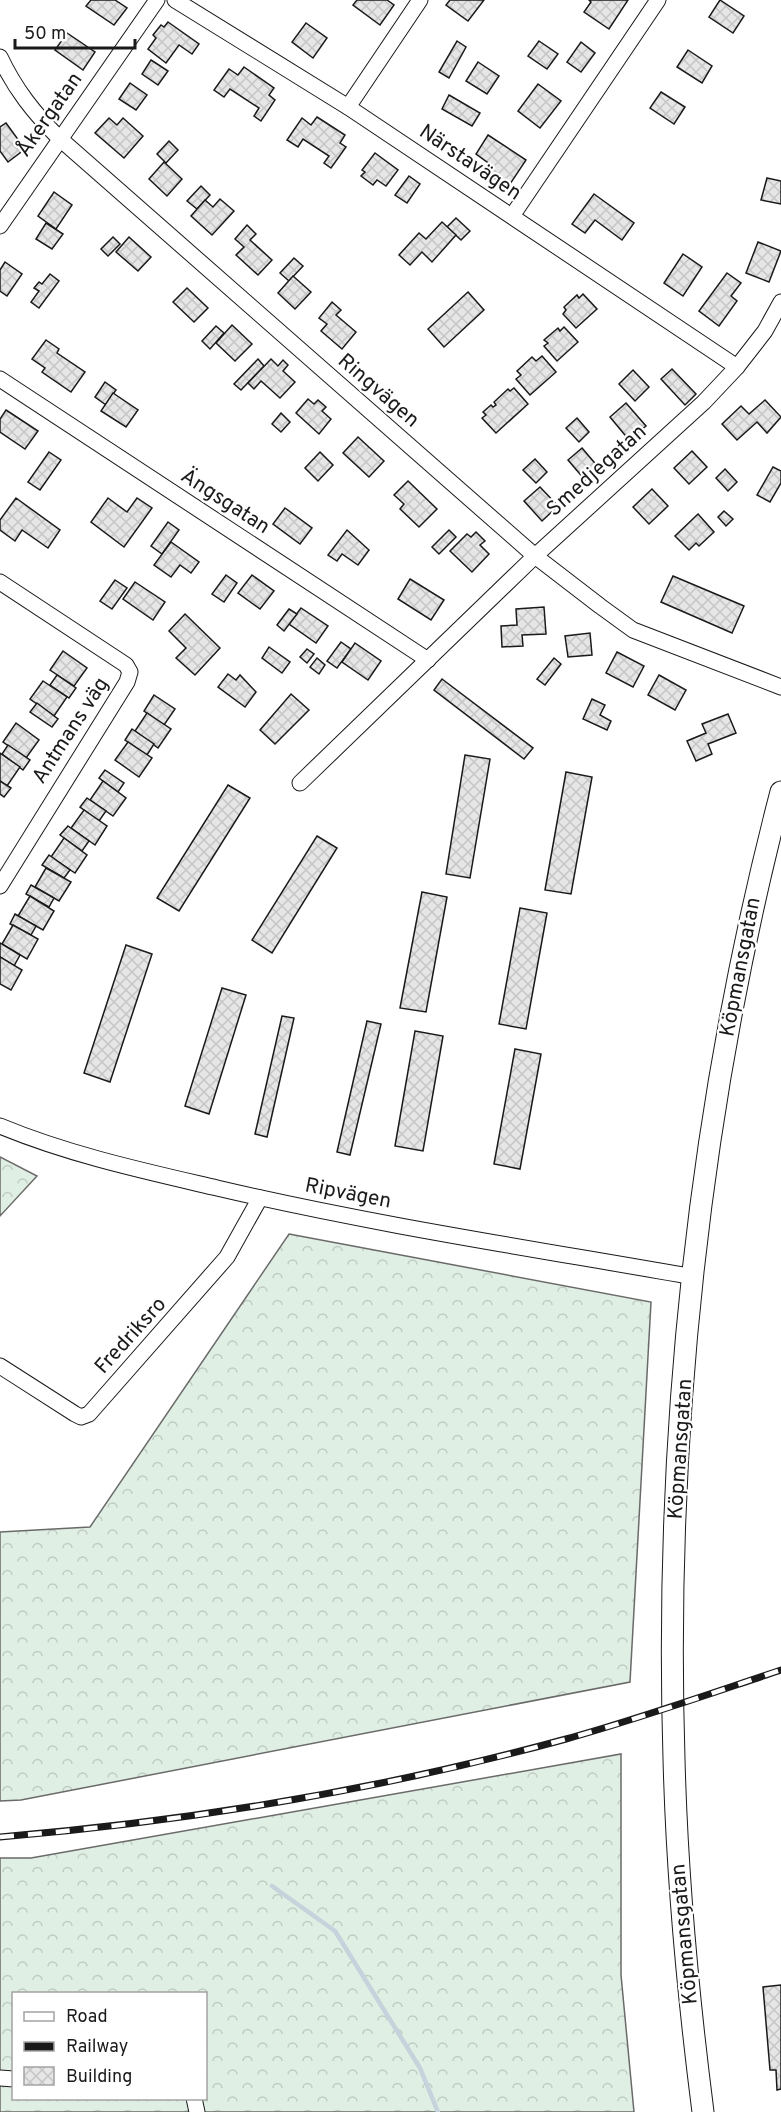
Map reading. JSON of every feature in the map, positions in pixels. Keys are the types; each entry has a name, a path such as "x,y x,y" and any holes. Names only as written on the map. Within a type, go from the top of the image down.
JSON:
{"street":[{"name":"Åkergatan","path":"0,226 157,0"},
{"name":"Närstavägen","path":"176,0 348,107 737,367"},
{"path":"348,107 420,0"},
{"path":"512,216 657,0"},
{"name":"Ringvägen","path":"0,57 10,80 32,111 59,138 535,556 633,630 781,687"},
{"name":"Smedjegatan","path":"300,783 535,556 704,402 737,367 765,331 781,302"},
{"name":"Ängsgatan","path":"0,379 428,660"},
{"name":"Antmans väg","path":"0,582 126,665 129,672 127,682 0,886"},
{"name":"Köpmansgatan","path":"703,2112 682,1914 673,1690 678,1478 694,1277 725,1049 749,923 781,792"},
{"name":"Ripvägen","path":"0,1125 55,1146 125,1167 260,1198 355,1218 694,1277"},
{"name":"Fredriksro","path":"0,1366 75,1414 81,1417 89,1414 227,1257 260,1198"}],"green space":[{"path":"0,1157 37,1176 0,1216"},
{"path":"289,1234 651,1302 630,1682 21,1800 0,1801 0,1532 90,1527"},
{"path":"621,1754 621,1975 634,2112 0,2112 0,1858 31,1858"}],"building":[{"path":"91,0 115,0 127,8 114,25 86,6"},
{"path":"357,0 387,0 394,5 380,25 353,5"},
{"path":"450,0 484,0 468,21 446,5"},
{"path":"589,0 628,0 609,29 584,12 591,2"},
{"path":"720,0 744,16 733,33 709,17"},
{"path":"168,22 199,44 192,54 179,45 166,63 148,49 156,38 153,35 161,25 164,27"},
{"path":"306,23 327,38 313,58 292,42"},
{"path":"67,33 95,52 83,70 55,50"},
{"path":"457,41 466,47 449,78 439,72"},
{"path":"539,41 558,54 547,69 528,56"},
{"path":"581,42 595,53 581,72 567,62"},
{"path":"688,50 712,66 702,83 677,67"},
{"path":"151,60 168,71 158,85 142,74"},
{"path":"478,62 499,76 487,94 466,81"},
{"path":"244,67 274,88 269,95 275,100 261,121 254,116 259,108 230,89 224,97 214,90 229,69 238,75"},
{"path":"130,83 147,95 136,110 119,99"},
{"path":"538,84 561,101 540,128 518,111"},
{"path":"661,92 685,107 674,124 650,108"},
{"path":"449,95 480,113 472,126 442,109"},
{"path":"317,117 345,135 340,143 346,147 331,168 324,163 329,156 303,139 298,147 287,140 302,118 311,125"},
{"path":"109,118 117,125 123,118 143,136 124,158 95,133"},
{"path":"6,123 25,149 8,162 0,151 0,127"},
{"path":"488,135 526,160 508,187 486,173 491,165 476,154"},
{"path":"169,141 178,150 166,163 157,154"},
{"path":"375,153 398,170 386,186 377,180 373,185 361,176 365,172 362,170"},
{"path":"164,162 182,179 167,196 149,179"},
{"path":"409,176 420,184 407,203 395,195"},
{"path":"767,178 781,181 781,204 761,200"},
{"path":"201,186 210,195 197,209 187,201"},
{"path":"54,192 72,205 56,229 38,216"},
{"path":"594,194 634,223 622,240 595,220 585,233 572,224"},
{"path":"220,199 234,211 212,235 191,216 205,200 213,207"},
{"path":"456,218 470,231 461,240 447,227"},
{"path":"442,222 456,235 432,262 422,252 410,265 399,255 419,233 426,239"},
{"path":"46,223 63,234 52,249 36,239"},
{"path":"247,225 256,234 250,240 272,260 258,275 236,255 244,247 235,239"},
{"path":"113,237 120,244 108,256 101,249"},
{"path":"129,237 151,257 138,271 116,252"},
{"path":"758,242 781,251 769,282 746,273"},
{"path":"683,254 702,267 683,296 664,283"},
{"path":"294,258 303,266 289,281 280,273"},
{"path":"5,262 22,274 7,296 0,291 0,270"},
{"path":"727,273 741,283 731,296 737,301 719,326 699,311"},
{"path":"50,274 59,281 39,308 31,302 39,291 34,288 39,282 42,284"},
{"path":"293,276 311,292 295,309 278,293"},
{"path":"187,288 208,308 194,322 173,302"},
{"path":"468,292 484,310 444,347 428,329"},
{"path":"583,294 597,309 576,328 563,314 566,310 564,307 577,295 579,298"},
{"path":"332,302 341,310 336,315 356,332 342,349 321,331 327,324 319,318"},
{"path":"232,325 252,344 235,361 216,343"},
{"path":"216,326 224,333 210,349 202,341"},
{"path":"564,327 578,342 557,361 544,346 548,343 544,340 558,328 560,331"},
{"path":"46,340 59,349 57,353 85,372 71,392 42,372 45,368 32,359"},
{"path":"542,356 556,372 530,395 516,379 521,375 517,371 532,357 536,361"},
{"path":"258,359 264,366 241,390 234,384"},
{"path":"271,359 278,366 283,360 288,365 283,371 295,382 280,398 261,381 254,389 248,383"},
{"path":"672,369 696,394 685,405 661,379"},
{"path":"633,370 649,387 635,401 619,384"},
{"path":"105,382 116,390 106,405 95,397"},
{"path":"514,388 528,404 496,433 482,418 486,415 483,412 491,405 493,407 496,405 494,402 508,389 510,391"},
{"path":"113,393 138,410 126,427 101,411"},
{"path":"308,399 314,404 318,400 326,407 322,411 331,419 319,434 296,413"},
{"path":"765,400 781,417 767,433 757,422 737,440 722,424 741,406 749,414"},
{"path":"626,403 646,426 629,440 610,417"},
{"path":"6,410 38,431 25,449 0,432 0,419"},
{"path":"281,413 290,422 281,432 272,424"},
{"path":"577,418 589,432 579,442 566,428"},
{"path":"358,437 384,461 369,477 343,453"},
{"path":"582,448 599,468 585,480 568,460"},
{"path":"692,451 707,467 689,484 674,468"},
{"path":"49,452 61,460 40,490 28,482"},
{"path":"320,452 333,465 318,481 305,468"},
{"path":"535,459 547,472 536,483 523,470"},
{"path":"773,467 781,471 781,483 770,502 757,495"},
{"path":"725,469 737,482 728,491 716,478"},
{"path":"408,481 437,509 419,527 400,509 404,504 394,495"},
{"path":"540,487 558,506 542,521 524,501"},
{"path":"652,489 668,506 649,524 633,507"},
{"path":"16,498 60,530 48,548 22,530 15,541 0,530 0,520"},
{"path":"108,498 127,512 137,498 152,508 124,547 91,522"},
{"path":"285,508 312,528 300,544 273,524"},
{"path":"724,511 733,519 726,526 718,517"},
{"path":"698,514 714,532 699,546 696,543 689,550 675,536"},
{"path":"168,522 179,530 162,554 151,546"},
{"path":"347,530 369,550 358,565 342,554 337,561 328,555"},
{"path":"449,530 456,537 439,554 432,547"},
{"path":"476,532 485,541 480,545 489,554 472,572 450,551 467,534 471,537"},
{"path":"171,542 199,562 191,573 180,565 171,577 154,565"},
{"path":"226,575 237,583 224,602 212,594"},
{"path":"252,575 274,591 260,609 238,593"},
{"path":"673,576 744,606 732,633 661,602"},
{"path":"410,579 444,600 431,620 398,599"},
{"path":"115,580 127,588 112,609 100,601"},
{"path":"135,582 165,602 153,620 123,599"},
{"path":"544,607 546,634 522,635 523,646 502,647 501,626 517,625 516,609"},
{"path":"301,608 328,626 316,643 289,624"},
{"path":"289,609 297,614 284,631 277,625"},
{"path":"185,614 220,648 195,675 176,658 186,648 169,631"},
{"path":"590,633 592,655 568,657 565,636"},
{"path":"341,642 351,649 337,668 327,661"},
{"path":"355,643 381,661 368,680 342,662"},
{"path":"269,647 290,662 282,673 262,658"},
{"path":"307,649 314,654 307,663 300,657"},
{"path":"63,651 87,668 74,686 50,670"},
{"path":"617,652 644,666 633,687 606,673"},
{"path":"317,658 325,665 319,674 310,667"},
{"path":"554,658 561,664 545,685 537,679"},
{"path":"228,674 236,680 240,675 256,692 245,707 218,687"},
{"path":"57,675 76,688 69,698 50,685"},
{"path":"659,675 686,690 675,710 648,695"},
{"path":"442,679 533,748 524,759 434,690"},
{"path":"43,681 67,697 54,716 30,699"},
{"path":"291,694 309,710 275,744 260,730"},
{"path":"154,695 175,709 164,725 144,711"},
{"path":"592,699 605,705 600,715 611,721 607,730 583,719"},
{"path":"37,703 58,719 52,727 30,712"},
{"path":"147,713 171,729 158,748 135,731"},
{"path":"728,714 736,733 708,744 712,754 696,761 687,741 706,733 702,724"},
{"path":"16,723 39,740 26,758 3,742"},
{"path":"132,729 154,744 147,755 125,740"},
{"path":"128,742 152,758 139,777 115,760"},
{"path":"8,745 30,760 23,770 2,754"},
{"path":"0,753 20,767 7,786 0,781"},
{"path":"465,755 490,759 470,878 446,874"},
{"path":"105,770 124,783 118,792 99,778"},
{"path":"566,772 592,777 571,894 545,890"},
{"path":"0,781 11,788 4,797 0,794"},
{"path":"103,781 126,798 113,816 90,800"},
{"path":"228,785 250,798 179,911 157,898"},
{"path":"87,798 106,811 99,821 80,807"},
{"path":"84,810 107,826 95,845 71,828"},
{"path":"68,826 89,841 82,851 60,835"},
{"path":"317,836 337,848 272,953 252,940"},
{"path":"64,838 87,855 75,873 51,857"},
{"path":"49,855 70,870 64,878 42,865"},
{"path":"46,868 71,882 59,901 35,887"},
{"path":"31,885 54,898 49,907 26,894"},
{"path":"422,892 447,897 426,1012 400,1008"},
{"path":"30,896 54,911 43,930 18,916"},
{"path":"520,908 547,913 526,1029 499,1024"},
{"path":"15,914 36,926 31,935 10,924"},
{"path":"13,925 38,939 27,959 2,944"},
{"path":"0,943 20,955 14,966 0,957"},
{"path":"126,945 152,954 110,1082 84,1073"},
{"path":"0,957 22,970 11,990 0,984"},
{"path":"222,988 246,995 209,1114 185,1106"},
{"path":"282,1016 294,1018 267,1137 255,1134"},
{"path":"367,1021 381,1024 350,1155 337,1152"},
{"path":"415,1031 443,1036 423,1151 395,1146"},
{"path":"515,1049 541,1054 520,1169 494,1164"},
{"path":"781,1985 781,2089 777,2090 776,2070 770,2070 763,1987"}],"waterway":[{"path":"272,1886 335,1931 420,2068 438,2112"}],"railway":[{"path":"0,1837 214,1812 426,1774 566,1739 781,1670"}]}
